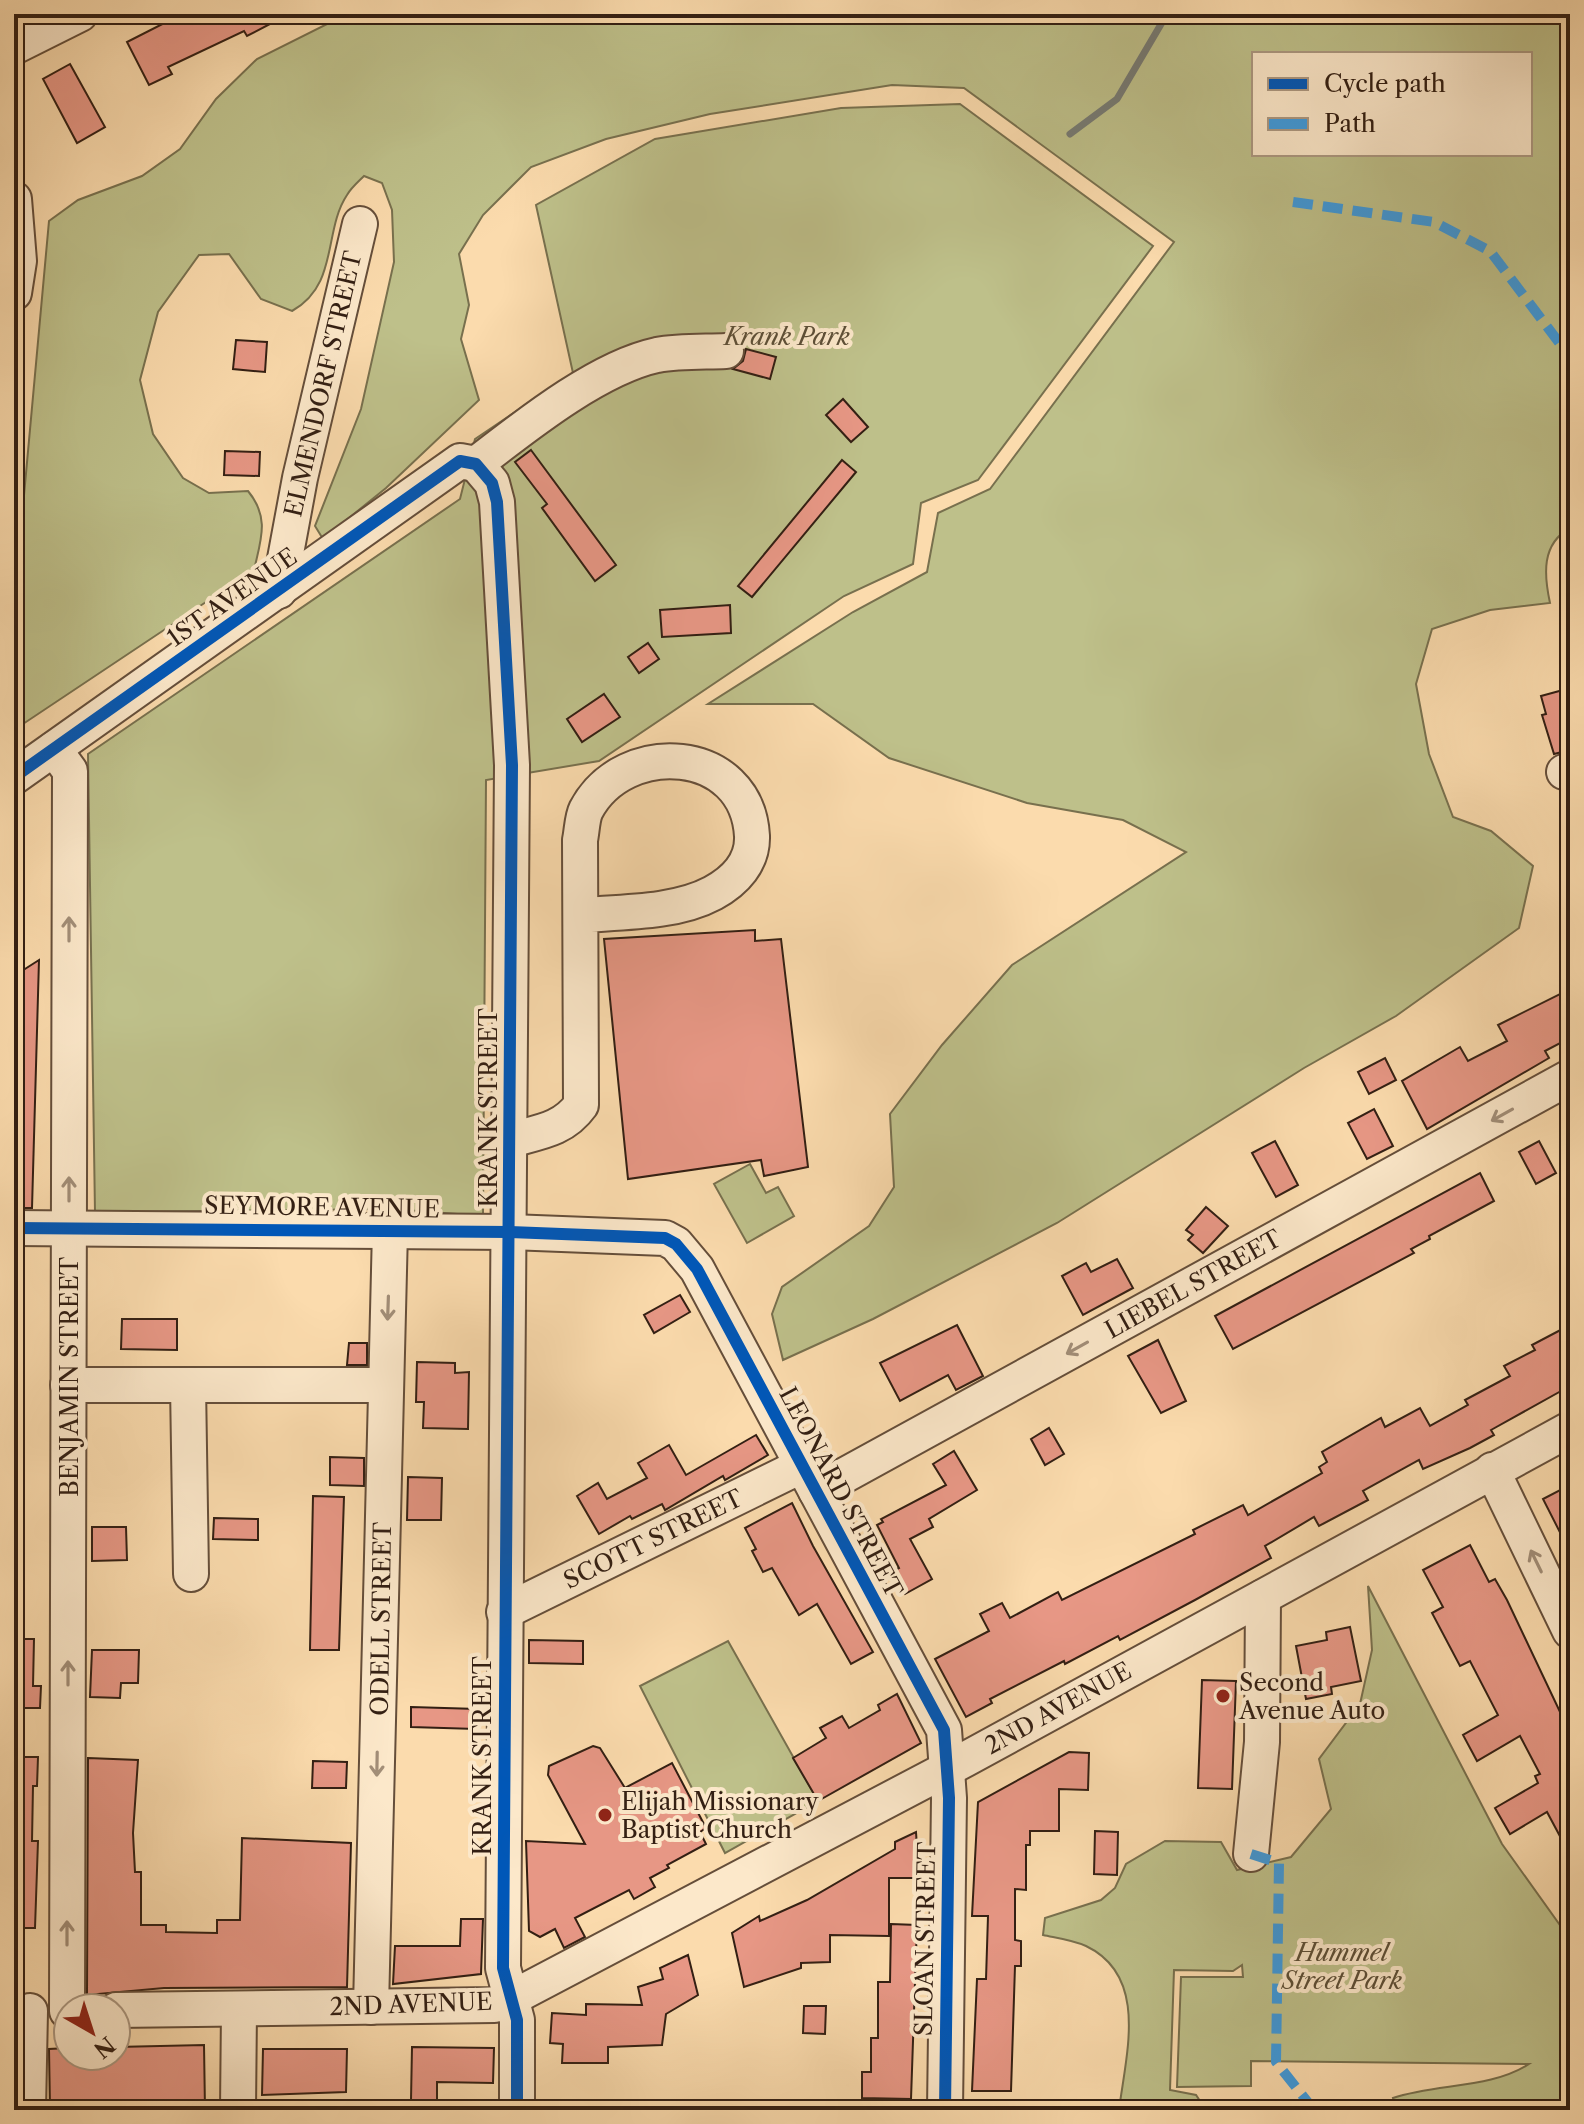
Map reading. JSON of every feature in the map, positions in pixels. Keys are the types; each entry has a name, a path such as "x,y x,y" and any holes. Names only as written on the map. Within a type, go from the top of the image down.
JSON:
{"street":[{"path":"14,47 80,14"},
{"path":"14,199 19,261 14,293"},
{"name":"ELMENDORF STREET","path":"279,591 300,478 360,224"},
{"name":"1ST AVENUE","path":"14,777 460,461 476,464 547,409 600,379 656,356 726,351"},
{"name":"KRANK STREET","path":"476,464 492,483 497,502 512,765 503,1968 517,2020 517,2110"},
{"name":"BENJAMIN STREET","path":"54,749 70,771 68,1992"},
{"path":"510,1140 557,1128 571,1119 581,1105 580,840 585,811 619,777 643,765 685,762 724,776 742,794 751,817 753,847 740,875 711,894 681,902 649,909 581,915"},
{"name":"LIEBEL STREET","path":"808,1479 1570,1077"},
{"name":"SEYMORE AVENUE","path":"14,1228 69,1226 510,1232 665,1238 676,1244"},
{"name":"ODELL STREET","path":"371,2007 390,1230"},
{"name":"LEONARD STREET","path":"676,1244 697,1269 944,1730 947,1768"},
{"path":"68,1385 386,1385"},
{"path":"188,1385 191,1574"},
{"name":"2ND AVENUE","path":"132,2010 494,2005 510,1999 947,1768 1570,1429"},
{"path":"1492,1470 1570,1631"},
{"name":"SCOTT STREET","path":"504,1612 808,1479"},
{"path":"1251,1854 1262,1742 1263,1597"},
{"name":"SLOAN STREET","path":"945,2110 947,1768"},
{"path":"238,2110 239,2009"},
{"path":"28,2110 22,2011 52,2011"}],"green space":[{"path":"347,14 1570,14 1570,528 1549,551 1546,571 1550,603 1490,610 1432,629 1416,684 1429,754 1453,817 1491,831 1533,866 1519,928 1396,1016 1304,1068 1057,1223 873,1319 783,1360 772,1314 782,1287 869,1226 894,1187 890,1114 942,1045 1012,965 1186,852 1123,820 1027,803 889,758 813,704 708,704 853,612 927,572 938,513 990,489 1174,242 964,88 892,85 710,114 606,139 531,167 483,215 459,254 469,305 461,339 479,400 386,488 323,539 315,526 361,409 394,262 392,210 382,183 364,176 349,192 340,209 324,272 317,287 307,300 292,311 261,299 229,254 199,255 158,312 140,380 153,434 183,478 209,493 248,491 259,510 262,529 254,570 14,730 14,605 49,221 78,200 142,176 180,149 216,99 257,59"},
{"name":"Krank Park","path":"960,104 1153,246 978,480 921,503 913,564 844,596 599,761 486,780 483,1216 393,1209 95,1212 88,754 460,499 475,439 573,373 536,205 655,139 841,108"},
{"path":"750,1164 766,1193 778,1187 794,1216 747,1243 714,1184"},
{"name":"Hummel Street Park","path":"1368,1586 1502,1844 1562,1928 1570,1946 1570,2110 1397,2110 1393,2098 1497,2078 1529,2064 1251,2061 1251,2086 1177,2087 1181,1977 1243,1977 1242,1965 1233,1971 1174,1970 1170,2090 1196,2095 1204,2107 1201,2110 1119,2110 1129,2018 1119,1976 1106,1959 1086,1946 1043,1935 1045,1918 1101,1900 1115,1888 1126,1864 1165,1841 1221,1842 1237,1870 1291,1857 1331,1809 1319,1759 1360,1704 1372,1650"},
{"path":"728,1641 818,1801 725,1853 640,1686"}],"building":[{"path":"182,14 289,14 247,36 244,31 168,67 172,74 149,85 127,42"},
{"path":"70,64 105,127 77,143 43,79"},
{"path":"236,340 267,342 265,372 233,369"},
{"path":"746,349 776,357 770,379 733,369 743,361"},
{"path":"843,399 868,427 851,442 826,415"},
{"path":"531,450 616,565 595,581 542,508 547,504 515,462"},
{"path":"225,451 260,452 259,476 224,475"},
{"path":"842,460 856,472 752,597 738,586"},
{"path":"730,605 731,633 662,637 660,610"},
{"path":"648,643 659,659 639,673 628,657"},
{"path":"1563,690 1570,713 1570,750 1554,754 1542,715 1546,714 1541,696"},
{"path":"604,694 620,717 582,742 567,719"},
{"path":"755,930 755,941 781,939 808,1167 764,1176 761,1160 628,1179 604,939"},
{"path":"39,960 32,1208 14,1208 14,976"},
{"path":"1570,989 1570,1038 1545,1051 1549,1058 1427,1129 1402,1081 1460,1047 1468,1061 1507,1041 1498,1025"},
{"path":"1385,1058 1396,1080 1369,1094 1358,1072"},
{"path":"1374,1109 1393,1146 1367,1159 1348,1123"},
{"path":"1275,1141 1298,1185 1276,1197 1252,1153"},
{"path":"1539,1141 1556,1173 1536,1184 1519,1152"},
{"path":"1480,1173 1494,1201 1429,1236 1430,1239 1411,1249 1414,1253 1233,1349 1215,1316"},
{"path":"1206,1207 1228,1226 1203,1253 1188,1240 1193,1235 1186,1230"},
{"path":"1117,1259 1133,1288 1083,1315 1062,1276 1086,1263 1091,1272"},
{"path":"680,1295 690,1312 654,1333 644,1315"},
{"path":"122,1319 177,1319 177,1350 121,1349"},
{"path":"957,1325 983,1376 956,1390 948,1375 900,1401 880,1363"},
{"path":"1570,1325 1570,1386 1491,1430 1494,1435 1470,1448 1423,1469 1419,1460 1363,1491 1368,1500 1319,1526 1314,1517 1265,1546 1271,1558 1120,1640 1118,1636 990,1699 992,1703 966,1717 935,1659 989,1631 980,1614 1002,1603 1010,1618 1058,1592 1062,1600 1195,1534 1193,1530 1243,1505 1248,1515 1322,1473 1319,1467 1327,1462 1322,1452 1381,1418 1385,1427 1420,1408 1430,1426 1468,1405 1465,1400 1510,1376 1504,1366 1535,1350 1532,1345"},
{"path":"1158,1340 1186,1401 1161,1413 1128,1356"},
{"path":"349,1343 367,1343 367,1365 347,1365"},
{"path":"417,1362 455,1363 455,1373 469,1372 468,1429 423,1428 424,1402 416,1402"},
{"path":"1049,1428 1064,1454 1045,1465 1031,1439"},
{"path":"756,1435 768,1455 725,1480 723,1476 665,1510 662,1504 632,1519 630,1516 599,1534 577,1496 598,1483 607,1499 647,1478 638,1463 669,1445 686,1475"},
{"path":"954,1451 977,1490 929,1519 933,1527 910,1539 932,1579 905,1594 893,1571 899,1568 877,1525 883,1522 881,1519 946,1485 933,1464"},
{"path":"330,1457 364,1458 364,1486 330,1485"},
{"path":"408,1477 442,1478 441,1520 407,1520"},
{"path":"1564,1488 1570,1499 1570,1552 1543,1499"},
{"path":"313,1496 344,1497 339,1650 310,1650"},
{"path":"792,1503 873,1652 851,1664 817,1604 799,1615 772,1568 763,1572 752,1551 756,1549 745,1528"},
{"path":"214,1518 258,1519 258,1540 213,1539"},
{"path":"92,1527 126,1527 127,1560 92,1561"},
{"path":"1470,1545 1489,1582 1495,1579 1507,1600 1570,1733 1570,1855 1547,1812 1510,1834 1495,1808 1538,1783 1535,1776 1540,1774 1520,1736 1477,1761 1463,1735 1498,1715 1470,1661 1460,1666 1432,1613 1443,1607 1423,1570"},
{"path":"1350,1627 1361,1681 1331,1687 1332,1694 1306,1699 1296,1646 1327,1640 1326,1632"},
{"path":"14,1639 34,1639 33,1686 41,1686 40,1708 14,1708"},
{"path":"529,1640 583,1641 583,1664 529,1663"},
{"path":"92,1650 139,1650 138,1683 121,1683 120,1698 90,1697"},
{"path":"1202,1680 1236,1681 1232,1789 1198,1788"},
{"path":"897,1694 921,1743 818,1801 793,1758 826,1738 820,1728 842,1716 849,1728 880,1710 878,1705"},
{"path":"411,1707 477,1709 476,1729 411,1727"},
{"path":"593,1746 600,1748 625,1788 672,1763 706,1828 700,1832 706,1844 667,1865 669,1868 650,1878 655,1887 634,1899 629,1890 575,1918 585,1937 564,1948 555,1929 540,1937 529,1931 526,1841 585,1844 548,1775 549,1766"},
{"path":"1069,1752 1089,1753 1088,1790 1059,1789 1059,1831 1030,1831 1030,1845 1026,1845 1026,1890 1015,1889 1015,1940 1021,1941 1021,1966 1015,1966 1011,2091 972,2091 977,1979 986,1979 988,1916 972,1916 978,1802"},
{"path":"14,1757 38,1757 37,1786 33,1786 32,1841 38,1841 35,1928 14,1928"},
{"path":"88,1758 138,1760 133,1833 135,1872 141,1872 141,1925 166,1925 166,1932 217,1933 217,1920 240,1920 242,1838 351,1843 347,1987 164,1988 87,1992"},
{"path":"313,1761 347,1762 346,1788 312,1788"},
{"path":"1095,1831 1118,1832 1117,1875 1094,1874"},
{"path":"916,1832 919,1878 889,1878 889,1936 830,1935 830,1962 801,1963 801,1968 744,1987 732,1933 759,1916 760,1921 807,1900 895,1849 895,1842"},
{"path":"461,1919 483,1919 481,1974 393,1984 395,1946 460,1946"},
{"path":"891,1924 917,1925 911,2099 862,2098 862,2072 871,2072 871,2038 878,2038 878,1982 890,1982"},
{"path":"688,1955 698,1995 666,2014 662,2045 608,2047 608,2063 562,2063 563,2044 550,2043 552,2013 586,2015 586,2004 642,2005 638,1987 663,1979 660,1968"},
{"path":"804,2006 826,2006 825,2034 803,2033"},
{"path":"204,2045 205,2110 145,2110 145,2100 68,2101 68,2107 50,2107 49,2049 52,2049 52,2072 132,2072 132,2047"},
{"path":"412,2047 494,2048 493,2083 437,2082 437,2100 411,2100"},
{"path":"263,2049 347,2049 346,2092 262,2095"}],"waterway":[{"path":"1070,134 1117,99 1167,14"}],"marked path":[{"path":"1293,202 1434,222 1490,251 1570,357"},
{"path":"1251,1854 1279,1863 1276,2062 1314,2110"}],"cycle path":[{"path":"14,777 460,461 476,464 492,483 497,502 512,765 503,1968 517,2020 517,2110"},
{"path":"14,1228 510,1232 665,1238 676,1244 697,1269 944,1730 949,1798 945,2110"}],"place":[{"name":"Second Avenue Auto","path":"1223,1696"},
{"name":"Elijah Missionary Baptist Church","path":"605,1815"}]}
